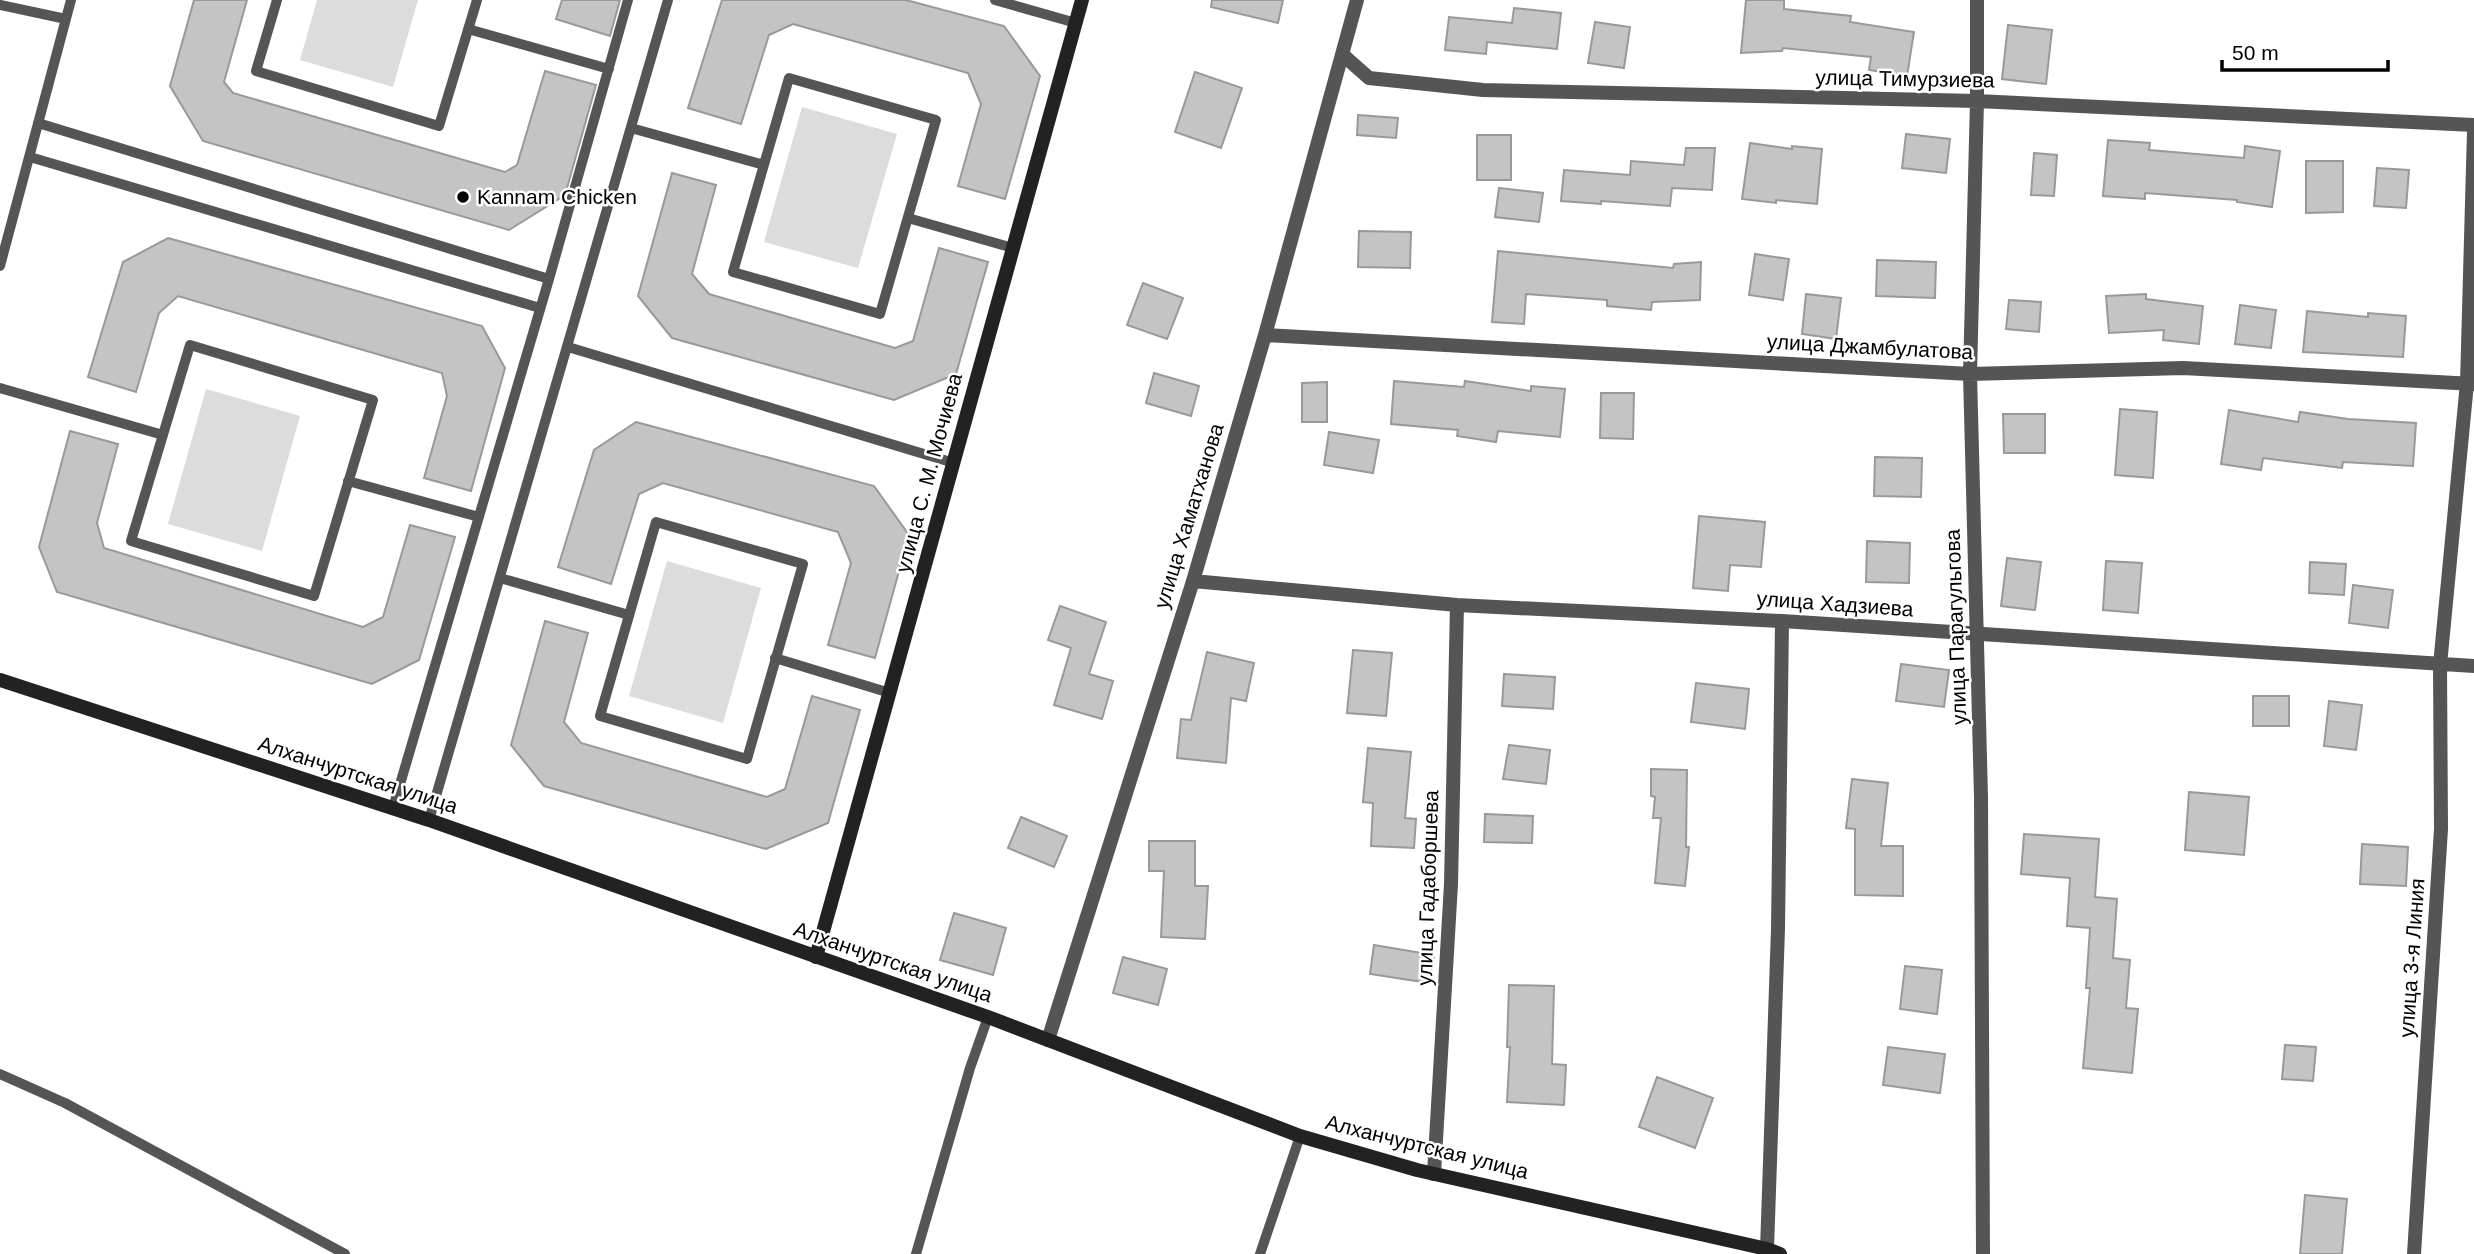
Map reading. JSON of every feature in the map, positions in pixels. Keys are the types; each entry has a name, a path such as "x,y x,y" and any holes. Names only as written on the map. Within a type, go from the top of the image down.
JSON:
{"street":[{"name":"улица С. М. Мочиева","path":"816,957 1082,0"},
{"name":"улица Хаматханова","path":"1048,1041 1193,581 1265,335 1357,0"},
{"name":"улица Парагульгова","path":"1977,0 1970,374 1981,797 1983,1254"},
{"name":"улица Тимурзиева","path":"1343,55 1369,78 1483,90 1977,101 2474,125"},
{"name":"улица 3-я Линия","path":"2414,1254 2441,829 2440,665 2470,384 2474,131"},
{"name":"улица Джамбулатова","path":"1265,335 1970,374 2183,368 2470,384"},
{"name":"улица Хадзиева","path":"1193,581 1457,605 1782,621 2474,666"},
{"name":"улица Гадаборшева","path":"1434,1174 1451,884 1457,605"},
{"path":"1774,1252 1782,621"},
{"name":"Алханчуртская улица","path":"0,680 429,820 988,1017 1300,1136 1434,1174 1774,1252"}],"lane":[{"path":"0,266 71,0"},
{"path":"277,0 256,71 439,126 477,0"},
{"path":"393,808 628,0"},
{"path":"429,820 668,0"},
{"path":"995,0 1076,23"},
{"path":"0,5 66,19"},
{"path":"468,29 609,69"},
{"path":"789,78 936,120 880,314 733,272 764,165 789,78"},
{"path":"38,123 549,279"},
{"path":"631,128 764,165"},
{"path":"30,157 540,308"},
{"path":"908,218 1013,248"},
{"path":"190,345 373,400 314,596 131,541 163,435 190,345"},
{"path":"568,347 954,463"},
{"path":"0,388 163,435"},
{"path":"348,481 479,517"},
{"path":"656,522 803,564 747,759 600,716 629,615 656,522"},
{"path":"500,578 629,615"},
{"path":"775,659 890,693"},
{"path":"916,1254 970,1068 988,1017"},
{"path":"0,1074 65,1103 345,1254"},
{"path":"1260,1254 1300,1136"}],"shaded area":[{"path":"317,0 418,0 393,87 300,60"},
{"path":"802,107 897,134 858,268 764,242"},
{"path":"206,389 300,416 262,551 168,524"},
{"path":"667,561 761,588 723,723 629,696"}],"building":[{"path":"194,0 247,0 224,82 233,93 505,172 517,165 545,71 596,85 565,195 509,230 203,141 170,86"},
{"path":"562,0 620,0 610,36 556,19"},
{"path":"722,0 906,0 1004,26 1040,76 1005,199 958,186 981,104 968,73 793,24 769,35 741,124 688,108"},
{"path":"1212,0 1283,0 1278,23 1211,7"},
{"path":"1746,0 1784,0 1784,9 1851,16 1850,22 1914,32 1907,76 1869,70 1871,57 1783,48 1782,51 1741,53"},
{"path":"1514,8 1561,13 1557,49 1487,42 1486,54 1445,50 1449,17 1512,23"},
{"path":"1595,22 1630,27 1624,68 1588,63"},
{"path":"2008,25 2052,30 2046,84 2002,79"},
{"path":"1195,72 1242,88 1221,148 1175,132"},
{"path":"1358,115 1398,118 1396,138 1357,135"},
{"path":"1906,134 1950,139 1946,173 1902,168"},
{"path":"1477,135 1511,135 1511,180 1477,180"},
{"path":"2108,140 2150,143 2149,150 2244,158 2245,146 2280,151 2272,207 2237,200 2145,193 2145,199 2103,196"},
{"path":"1750,143 1792,149 1792,146 1822,149 1817,204 1742,199"},
{"path":"1686,148 1715,148 1712,190 1672,188 1670,206 1561,201 1564,170 1630,175 1631,161 1684,165"},
{"path":"2034,153 2057,155 2054,196 2031,195"},
{"path":"2306,161 2343,161 2343,212 2306,213"},
{"path":"2377,168 2409,170 2406,208 2374,206"},
{"path":"672,173 716,185 692,274 709,294 895,348 913,341 939,248 988,262 956,374 894,400 672,338 638,296"},
{"path":"1499,188 1543,193 1539,222 1495,217"},
{"path":"1359,231 1411,232 1410,268 1358,267"},
{"path":"168,238 482,326 505,368 471,491 424,478 447,396 442,373 178,296 159,313 136,392 88,377 123,262"},
{"path":"1498,251 1673,268 1674,264 1701,262 1700,300 1652,302 1651,310 1607,306 1607,300 1526,294 1524,324 1492,322"},
{"path":"1755,254 1789,259 1783,300 1749,295"},
{"path":"1877,260 1936,262 1935,298 1876,296"},
{"path":"1143,283 1183,298 1167,339 1127,325"},
{"path":"1806,294 1841,298 1836,339 1802,334"},
{"path":"2146,294 2146,299 2203,306 2199,344 2163,340 2164,330 2109,333 2106,296"},
{"path":"2009,300 2041,302 2039,332 2006,329"},
{"path":"2240,305 2276,310 2271,348 2235,344"},
{"path":"2307,311 2368,317 2368,313 2406,316 2403,357 2303,352"},
{"path":"1154,373 1199,386 1191,416 1146,403"},
{"path":"1394,381 1464,387 1465,381 1531,391 1531,386 1565,389 1560,437 1498,431 1496,442 1457,436 1458,430 1391,424"},
{"path":"1327,382 1327,422 1302,422 1302,383"},
{"path":"1601,393 1634,393 1633,439 1600,438"},
{"path":"2120,409 2157,412 2153,478 2115,475"},
{"path":"2229,410 2298,422 2300,412 2348,419 2416,423 2413,466 2343,462 2342,468 2263,458 2261,470 2221,464"},
{"path":"2003,414 2045,414 2045,453 2004,453"},
{"path":"636,422 874,486 909,535 875,658 828,645 851,563 838,532 663,483 639,494 611,584 558,567 594,450"},
{"path":"70,431 118,444 97,523 104,548 363,627 383,617 410,525 455,537 419,660 372,684 57,592 39,547"},
{"path":"1329,432 1379,440 1373,473 1324,465"},
{"path":"1875,457 1922,458 1921,497 1874,496"},
{"path":"1699,516 1765,522 1761,567 1730,565 1728,591 1693,588"},
{"path":"1867,541 1910,543 1909,583 1866,582"},
{"path":"2007,558 2041,562 2035,610 2001,606"},
{"path":"2106,561 2142,563 2138,613 2103,610"},
{"path":"2310,562 2346,564 2344,595 2309,593"},
{"path":"2353,585 2393,590 2388,628 2349,623"},
{"path":"1060,606 1106,622 1089,674 1113,681 1102,719 1054,705 1071,648 1048,640"},
{"path":"545,621 588,633 564,722 581,743 767,797 785,789 812,696 860,710 828,823 766,849 544,786 511,745"},
{"path":"1353,650 1392,653 1386,716 1347,713"},
{"path":"1207,652 1254,663 1246,701 1231,698 1226,763 1177,758 1181,719 1191,720"},
{"path":"1901,664 1949,670 1944,707 1896,701"},
{"path":"1504,674 1555,677 1553,709 1502,706"},
{"path":"1696,683 1749,689 1745,729 1691,722"},
{"path":"2253,696 2289,696 2289,726 2253,726"},
{"path":"2329,701 2362,705 2356,750 2324,746"},
{"path":"1509,745 1550,750 1546,784 1503,779"},
{"path":"1368,748 1411,752 1405,818 1416,819 1414,848 1371,846 1373,803 1363,802"},
{"path":"1651,769 1687,770 1686,847 1689,847 1685,886 1655,883 1661,818 1653,818 1655,797 1651,796"},
{"path":"1852,779 1888,783 1881,846 1903,846 1903,896 1855,895 1855,829 1846,828"},
{"path":"2189,792 2249,797 2244,855 2185,850"},
{"path":"1485,814 1533,816 1532,843 1484,842"},
{"path":"1021,817 1067,836 1054,867 1008,848"},
{"path":"2024,834 2099,839 2095,897 2117,899 2113,958 2130,960 2126,1008 2138,1009 2132,1073 2083,1068 2090,988 2086,988 2090,928 2067,926 2070,878 2021,874"},
{"path":"1149,841 1195,841 1195,886 1208,886 1205,939 1161,937 1164,871 1149,871"},
{"path":"2362,844 2408,847 2406,886 2360,884"},
{"path":"954,913 1006,928 993,975 940,960"},
{"path":"1374,945 1434,955 1429,983 1370,974"},
{"path":"1123,957 1167,969 1158,1005 1113,993"},
{"path":"1905,966 1942,970 1937,1014 1900,1009"},
{"path":"1509,985 1554,986 1552,1064 1566,1065 1564,1105 1507,1102"},
{"path":"2285,1045 2316,1047 2313,1081 2282,1079"},
{"path":"1888,1047 1945,1054 1940,1093 1883,1085"},
{"path":"1657,1077 1713,1098 1695,1148 1639,1127"},
{"path":"2305,1195 2347,1199 2342,1254 2300,1254"}],"place":[{"name":"Kannam Chicken","path":"463,197"}]}
